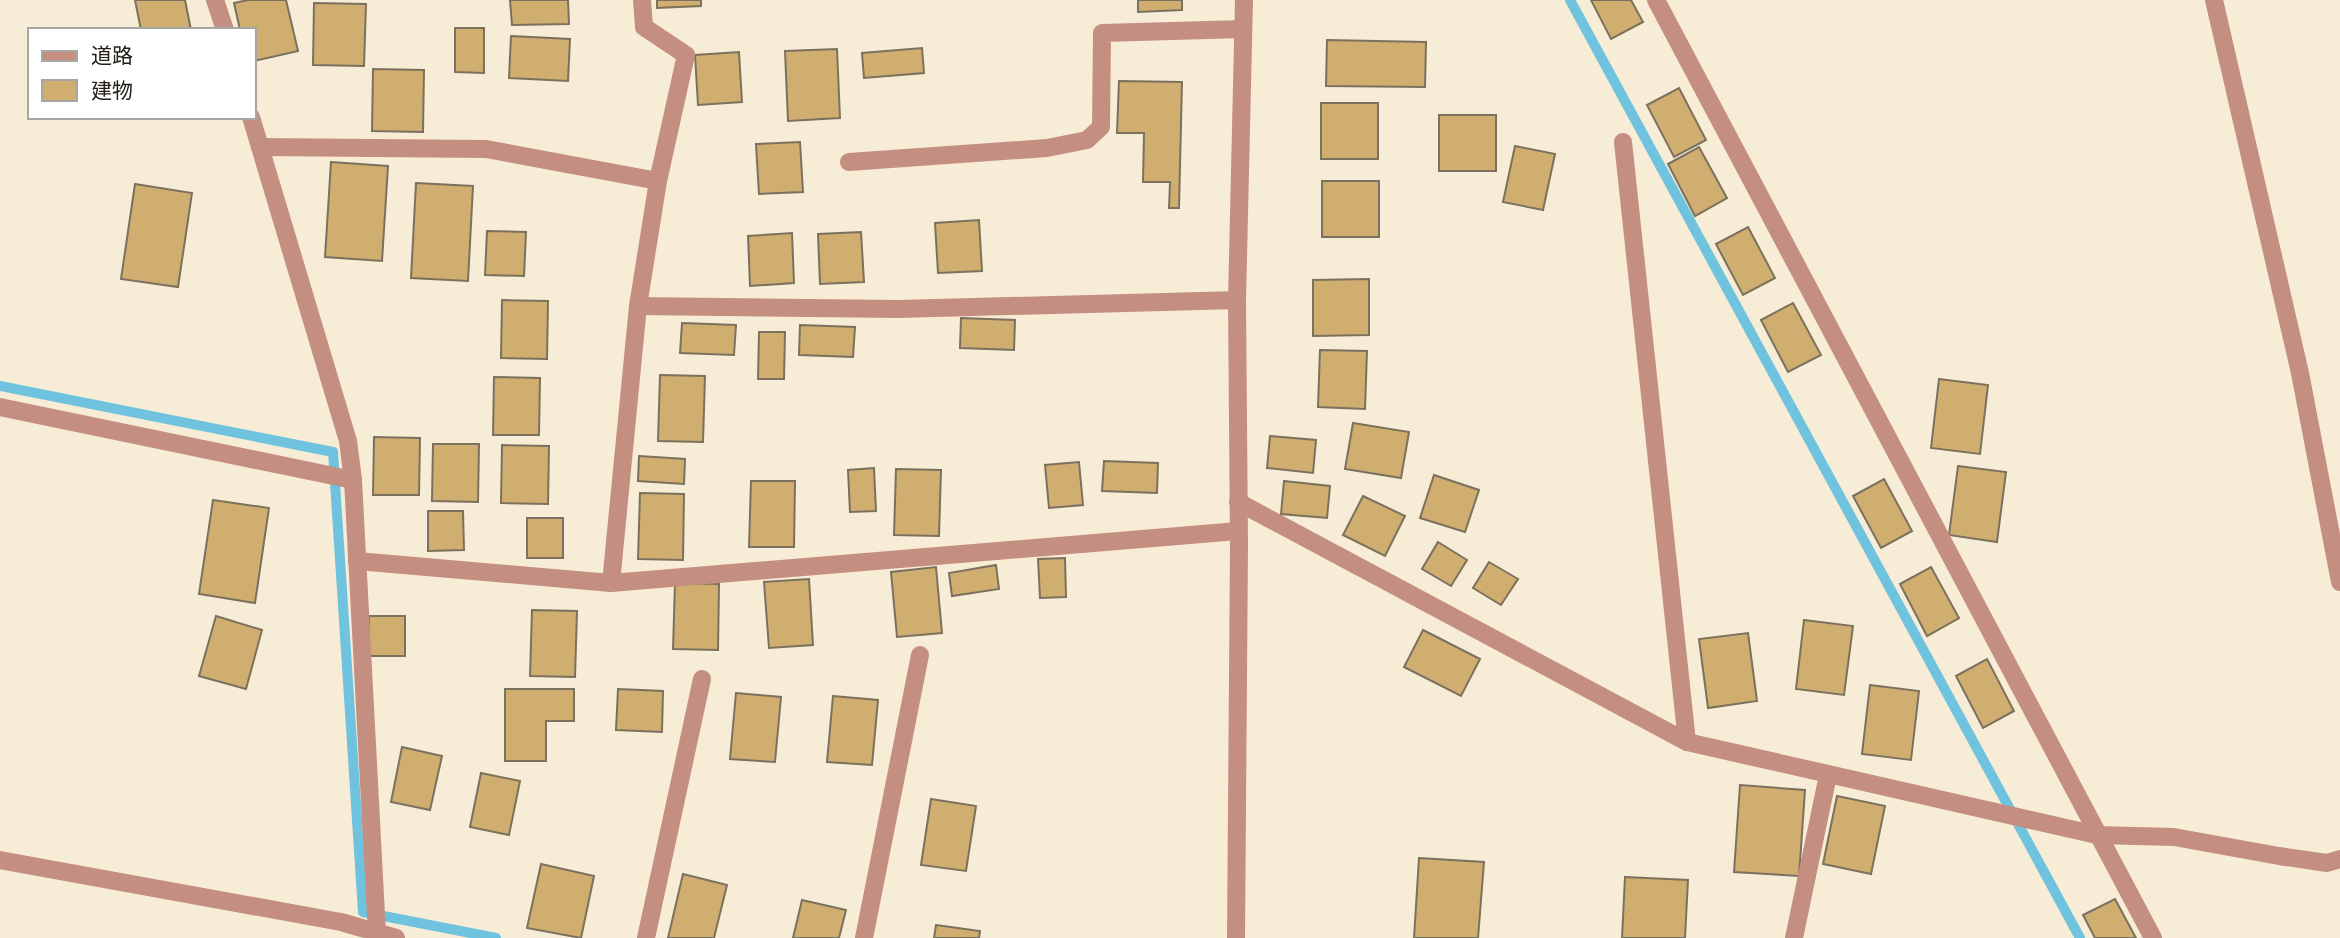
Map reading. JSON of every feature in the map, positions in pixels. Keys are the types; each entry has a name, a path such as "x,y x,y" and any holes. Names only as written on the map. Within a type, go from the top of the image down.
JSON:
{"street":[{"path":"215,0 224,28"},
{"path":"611,583 638,306 658,181 686,55 644,27 642,0"},
{"path":"1236,938 1237,300 1244,0"},
{"path":"1656,0 2096,835 2153,938"},
{"path":"2214,0 2300,373 2336,541 2340,582"},
{"path":"849,162 1047,148 1087,139 1101,127 1102,33 1243,29"},
{"path":"252,119 348,441 353,480 377,934"},
{"path":"1623,142 1687,742"},
{"path":"260,147 486,149 658,181"},
{"path":"638,306 899,309 1237,300"},
{"path":"0,407 353,480"},
{"path":"1238,502 1687,742 2096,835 2174,836 2327,863 2340,859"},
{"path":"357,561 611,583 1238,531"},
{"path":"864,938 920,655"},
{"path":"646,938 702,679"},
{"path":"1794,938 1828,775"},
{"path":"0,860 341,922 396,938"}],"building":[{"path":"135,0 185,0 191,28 141,28"},
{"path":"248,0 286,0 298,51 256,61 256,28 240,28 234,3"},
{"path":"510,0 568,0 569,24 512,25"},
{"path":"657,0 701,0 701,6 657,8"},
{"path":"1138,0 1182,0 1182,10 1138,12"},
{"path":"1591,0 1631,0 1643,22 1611,39"},
{"path":"314,3 366,4 364,66 313,65"},
{"path":"455,28 484,28 484,73 455,72"},
{"path":"511,36 570,39 568,81 509,78"},
{"path":"1327,40 1426,42 1425,87 1326,86"},
{"path":"922,48 924,73 864,78 862,53"},
{"path":"837,49 840,118 788,121 785,51"},
{"path":"739,52 742,102 698,105 695,55"},
{"path":"373,69 424,70 423,132 372,131"},
{"path":"1119,81 1182,82 1179,208 1169,208 1170,182 1143,182 1144,133 1117,133"},
{"path":"1679,88 1706,140 1674,157 1647,105"},
{"path":"1321,103 1378,103 1378,159 1321,159"},
{"path":"1439,115 1496,115 1496,171 1439,171"},
{"path":"800,142 803,192 759,194 756,144"},
{"path":"1515,146 1555,154 1543,210 1503,202"},
{"path":"1699,147 1727,198 1695,216 1668,164"},
{"path":"331,162 388,166 382,261 325,257"},
{"path":"1322,181 1379,181 1379,237 1322,237"},
{"path":"416,183 473,186 468,281 411,278"},
{"path":"135,184 192,193 178,287 121,279"},
{"path":"979,220 982,271 938,273 935,223"},
{"path":"1748,227 1775,278 1743,295 1716,244"},
{"path":"487,231 526,232 524,276 485,275"},
{"path":"861,232 864,282 820,284 818,234"},
{"path":"792,233 794,283 750,286 748,236"},
{"path":"1369,279 1369,335 1313,336 1313,280"},
{"path":"502,300 548,301 547,359 501,358"},
{"path":"1793,303 1821,355 1788,372 1761,320"},
{"path":"961,318 1015,320 1014,350 960,348"},
{"path":"682,323 736,325 734,355 680,353"},
{"path":"800,325 855,327 853,357 799,355"},
{"path":"759,332 785,332 784,379 758,379"},
{"path":"1320,350 1367,351 1365,409 1318,407"},
{"path":"660,375 705,376 703,442 658,441"},
{"path":"494,377 540,378 539,435 493,435"},
{"path":"1939,379 1988,385 1980,454 1931,448"},
{"path":"1353,423 1409,432 1401,478 1345,469"},
{"path":"1270,436 1316,440 1313,473 1267,468"},
{"path":"374,437 420,438 419,495 373,495"},
{"path":"433,444 479,444 478,502 432,501"},
{"path":"502,445 549,446 548,504 501,503"},
{"path":"639,456 685,459 684,484 638,481"},
{"path":"1104,461 1158,463 1157,493 1102,491"},
{"path":"1079,462 1083,505 1049,508 1045,465"},
{"path":"1958,466 2006,472 1997,542 1949,535"},
{"path":"874,468 876,511 850,512 848,470"},
{"path":"896,469 941,470 939,536 894,535"},
{"path":"1434,475 1479,490 1465,532 1420,518"},
{"path":"1884,479 1912,531 1881,548 1853,496"},
{"path":"751,481 795,481 794,547 749,547"},
{"path":"1284,481 1330,486 1327,518 1281,514"},
{"path":"640,493 684,494 683,560 638,559"},
{"path":"1363,496 1405,516 1385,556 1343,535"},
{"path":"213,500 269,508 255,603 199,594"},
{"path":"428,511 463,511 464,550 428,551"},
{"path":"527,518 563,518 563,558 527,558"},
{"path":"1438,542 1467,560 1451,586 1422,569"},
{"path":"1065,558 1066,597 1040,598 1038,559"},
{"path":"1489,562 1518,579 1501,605 1473,588"},
{"path":"996,565 999,589 952,596 949,573"},
{"path":"936,567 942,633 897,637 891,572"},
{"path":"1931,567 1959,618 1927,636 1900,584"},
{"path":"809,579 813,645 769,648 764,582"},
{"path":"675,583 719,584 718,650 673,649"},
{"path":"532,610 577,611 575,677 530,676"},
{"path":"216,616 262,630 246,689 199,676"},
{"path":"369,616 405,616 405,656 369,656"},
{"path":"1804,620 1853,626 1844,695 1796,689"},
{"path":"1423,630 1480,659 1461,696 1404,667"},
{"path":"1748,633 1757,701 1708,708 1699,639"},
{"path":"1987,659 2014,711 1983,728 1956,676"},
{"path":"1870,685 1919,691 1911,760 1862,754"},
{"path":"505,689 574,689 574,721 546,721 546,761 505,761"},
{"path":"618,689 663,691 662,732 616,730"},
{"path":"736,693 781,697 775,762 730,759"},
{"path":"833,696 878,700 872,765 827,762"},
{"path":"402,747 442,756 430,810 391,802"},
{"path":"481,773 520,781 509,835 470,827"},
{"path":"1740,785 1805,790 1799,876 1734,872"},
{"path":"1837,796 1885,806 1871,874 1823,864"},
{"path":"931,799 976,806 966,871 921,865"},
{"path":"1419,858 1484,862 1478,938 1414,938"},
{"path":"541,864 594,876 581,938 527,928"},
{"path":"683,874 727,885 714,938 668,938"},
{"path":"1625,877 1688,880 1685,938 1622,938"},
{"path":"2115,899 2136,938 2095,938 2083,915"},
{"path":"802,900 846,910 839,938 793,938"},
{"path":"936,925 980,931 979,938 934,938"}],"waterway":[{"path":"1570,0 2080,938"},
{"path":"0,386 333,452 363,912 496,938"}]}
